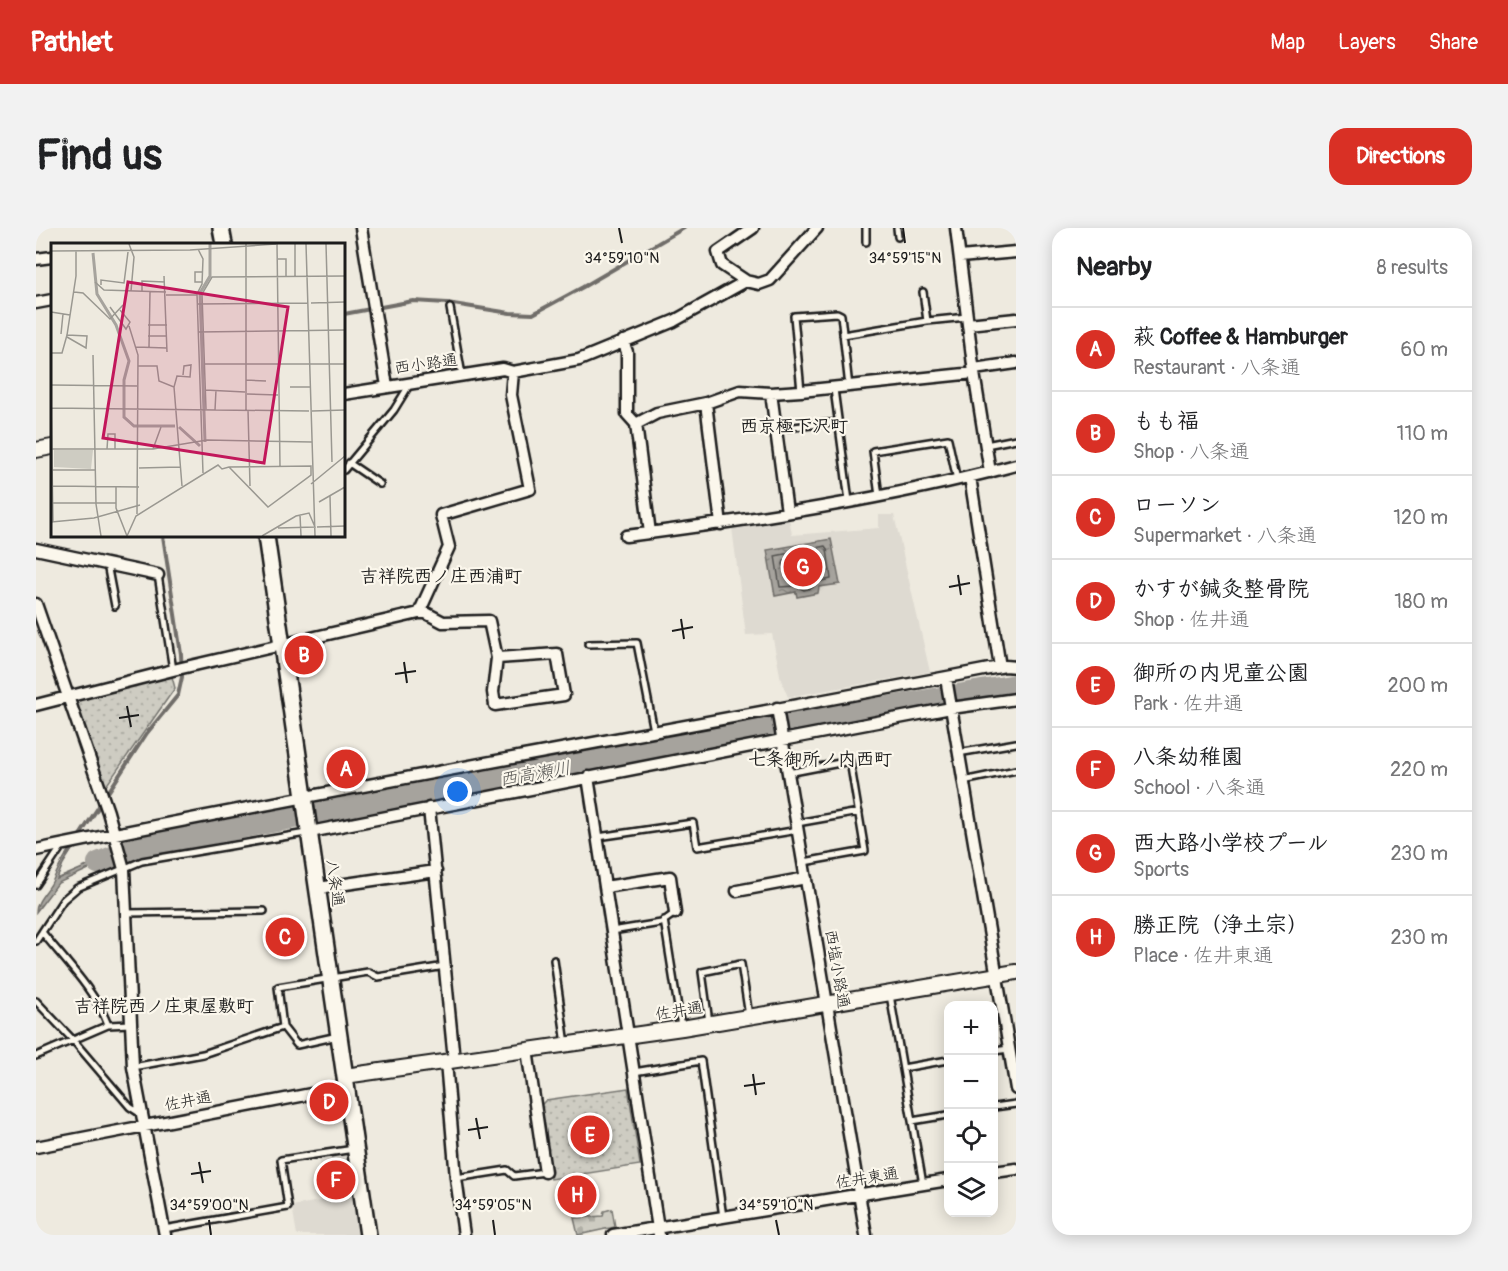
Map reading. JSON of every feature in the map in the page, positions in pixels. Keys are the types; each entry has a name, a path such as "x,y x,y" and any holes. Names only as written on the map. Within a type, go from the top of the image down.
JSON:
{"main road":[{"path":"221,228 224,243"},
{"name":"八条通","path":"266,537 368,1235"}],"street":[{"path":"361,228 387,386"},
{"path":"746,281 722,266 718,252 753,228"},
{"name":"西小路通","path":"345,394 503,369 513,372 579,360 674,321 746,281 759,284 770,280 817,228"},
{"path":"956,228 974,371 990,472"},
{"path":"960,257 1016,252"},
{"path":"36,259 51,257"},
{"path":"36,303 51,300"},
{"path":"968,320 1016,319"},
{"path":"623,341 627,352 627,414 636,424 650,533"},
{"path":"636,424 657,412 706,404 740,391 771,393 849,387 974,371 1016,363"},
{"path":"419,613 449,547 441,515 530,489 511,395 513,372"},
{"path":"771,393 787,512"},
{"path":"706,404 721,524"},
{"path":"36,450 51,447"},
{"path":"626,536 721,524 879,496 1016,465"},
{"path":"970,477 1000,667"},
{"path":"36,549 107,562 158,575"},
{"path":"36,604 101,790 123,867 133,1066 164,1232"},
{"path":"36,705 173,670 419,613 443,622 489,621 497,658 493,692 495,705 564,695 557,654 497,658"},
{"path":"36,850 87,840 116,838 304,797 777,708 1000,667 1016,667"},
{"path":"946,678 1016,1089"},
{"path":"310,832 951,708 1016,699"},
{"name":"西塩小路通","path":"777,708 866,1235"},
{"path":"588,777 658,1231"},
{"path":"429,808 445,966 456,1178 464,1235"},
{"path":"318,888 436,871"},
{"path":"605,887 670,877 675,913"},
{"path":"737,891 806,878"},
{"name":"佐井通","path":"36,1147 143,1120 450,1061 682,1028 1016,972"},
{"path":"527,1050 545,1172"},
{"path":"998,1171 1016,1168"},
{"name":"佐井東通","path":"613,1235 658,1231 723,1217 944,1181"}],"lane":[{"path":"866,228 866,242"},
{"path":"897,228 898,237"},
{"path":"924,292 927,321"},
{"path":"450,308 462,375"},
{"path":"801,391 794,316 837,313 840,315 849,387"},
{"path":"843,335 927,321 968,320"},
{"path":"345,469 394,410 411,382"},
{"path":"834,388 849,501"},
{"path":"776,429 838,422"},
{"path":"879,496 873,451 948,439 957,480"},
{"path":"986,445 1016,440"},
{"path":"349,464 380,484"},
{"path":"107,562 115,606"},
{"path":"158,575 173,670"},
{"path":"588,644 637,643 654,731"},
{"path":"958,753 1016,743"},
{"path":"788,773 850,762 859,812 865,851 804,862"},
{"path":"963,781 1016,770"},
{"path":"598,837 693,823 697,847 859,812"},
{"path":"36,941 63,900 76,888 123,867 142,861 310,832"},
{"path":"36,885 65,844"},
{"path":"126,913 264,911"},
{"path":"612,931 661,922 675,913"},
{"path":"664,920 682,1028"},
{"path":"42,932 91,992 108,1025"},
{"path":"554,960 566,1044"},
{"path":"709,1023 702,972 741,964 749,1017"},
{"path":"339,1036 297,1045 284,1027 278,987 368,972 378,977 445,966"},
{"path":"889,993 923,1184"},
{"path":"36,1001 143,1120"},
{"path":"36,1056 108,1025 131,1024"},
{"path":"133,1066 203,1054 284,1027"},
{"path":"998,1051 1009,1049"},
{"path":"634,1072 701,1061 723,1217"},
{"path":"903,1068 944,1061"},
{"path":"998,1106 1016,1104"},
{"path":"912,1121 944,1116"},
{"path":"164,1232 288,1207 281,1160 356,1149"},
{"path":"456,1178 507,1170 514,1176 545,1172"}],"shaded area":[{"path":"879,515 894,515 930,672 788,697 781,680 772,634 746,635 732,528 789,517 792,535 879,528"},
{"path":"348,1155 358,1235 297,1235 292,1206 324,1200 319,1159"}],"green space":[{"path":"172,677 175,688 106,786 76,704 80,697"},
{"path":"628,1088 640,1165 551,1179 540,1106 546,1100"},
{"path":"612,1209 615,1227 578,1235 574,1218 603,1216 604,1211"}],"water":[{"path":"831,539 840,584 819,587 818,593 797,597 796,592 775,596 767,550"},
{"path":"71,851 57,879 115,854 115,857 58,883 36,912 40,900 68,852"}],"waterway":[{"path":"345,314 413,301 533,314 684,228"},
{"path":"67,855 147,733 178,695 182,677 181,654 163,537"},
{"name":"西高瀬川","path":"98,863 130,850 150,845 806,721 1016,685"}],"place":[{"name":"西大路小学校プール","path":"803,567"},
{"name":"もも福","path":"304,655"},
{"name":"萩 Coffee & Hamburger","path":"346,769"},
{"name":"ローソン","path":"285,937"},
{"name":"かすが鍼灸整骨院","path":"329,1102"},
{"name":"御所の内児童公園","path":"590,1135"},
{"name":"八条幼稚園","path":"336,1180"},
{"name":"勝正院（浄土宗）","path":"577,1195"}],"district":[{"name":"西京極下沢町","path":"794,426"},
{"name":"吉祥院西ノ庄西浦町","path":"441,576"},
{"name":"七条御所ノ内西町","path":"820,759"},
{"name":"吉祥院西ノ庄東屋敷町","path":"164,1006"}]}
